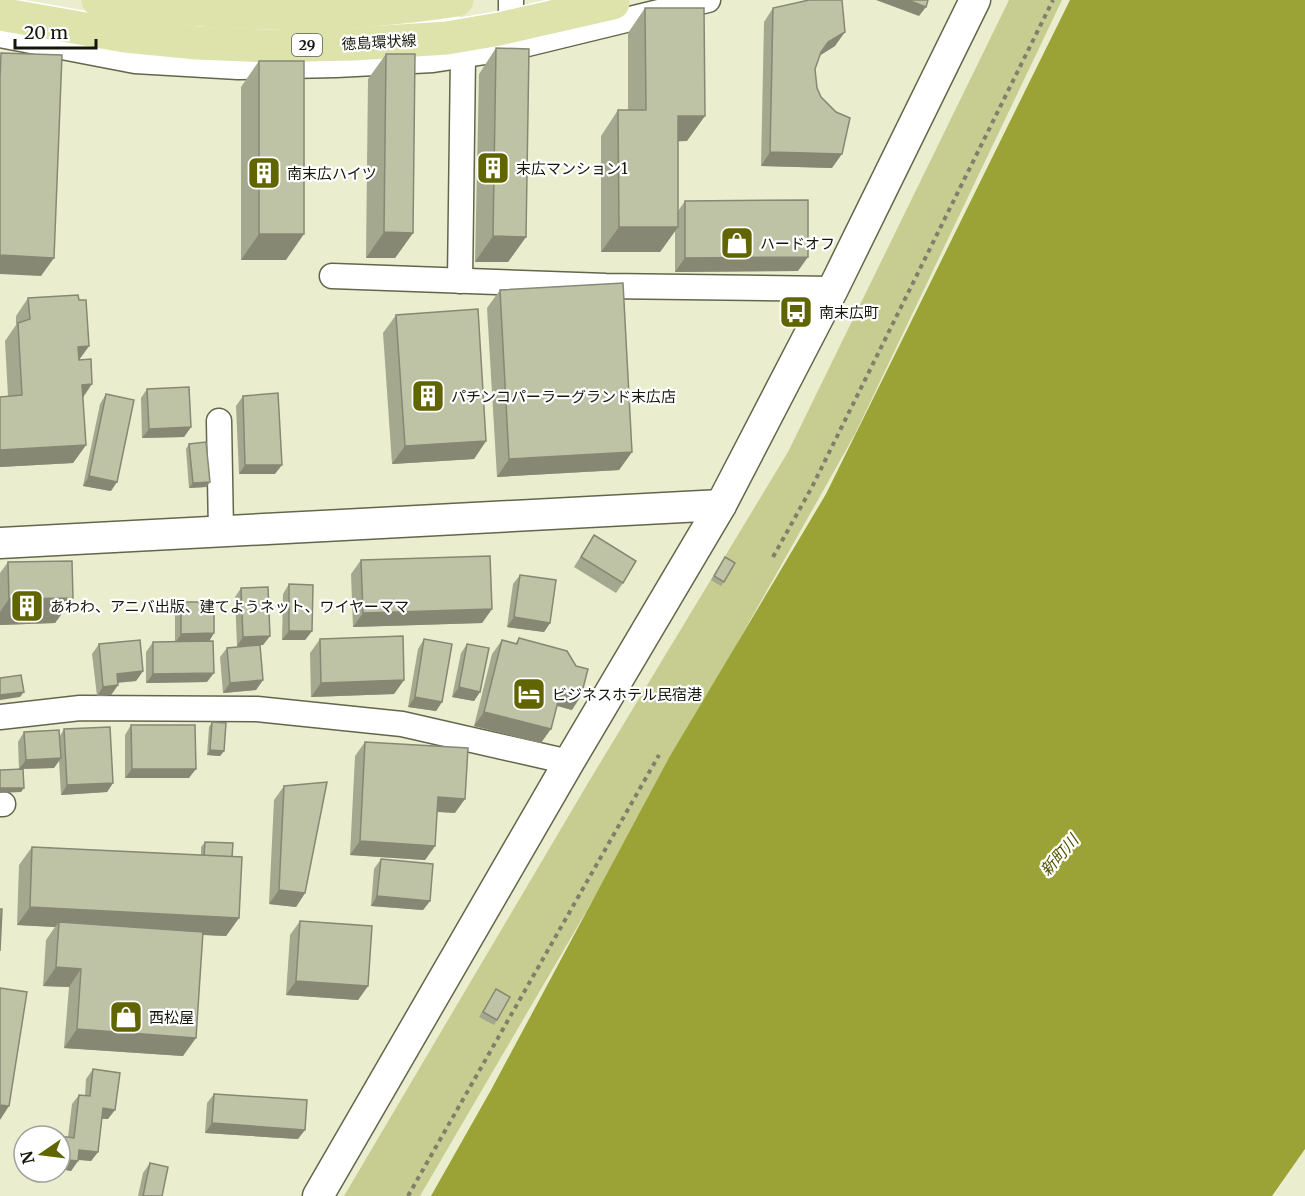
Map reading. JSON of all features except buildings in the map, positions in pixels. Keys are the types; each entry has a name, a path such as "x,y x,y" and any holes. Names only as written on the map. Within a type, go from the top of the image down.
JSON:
{"main road":[{"name":"29","path":"98,0 253,14 325,12 457,0"},
{"name":"徳島環状線","path":"0,14 125,36 197,44 276,46 362,44 447,38 614,3"}],"street":[{"path":"135,61 149,0"},
{"path":"336,65 339,0"},
{"path":"511,0 511,48"},
{"path":"0,35 135,61 238,67 336,65 433,60 511,48 676,4 708,0"},
{"path":"318,1196 569,762 721,505 833,289 975,0"},
{"path":"460,281 463,56"},
{"path":"332,276 606,286 833,289"},
{"path":"219,421 221,532"},
{"path":"0,543 721,505"},
{"path":"0,717 80,708 257,709 402,724 569,762"}],"path":[{"path":"773,557 812,487 1053,0"},
{"path":"408,1196 659,755"}],"shaded area":[{"path":"1009,0 1062,0 855,434 586,912 420,1196 344,1196 588,783 788,452"}],"water":[{"name":"新町川","path":"1070,0 1305,0 1305,1149 1272,1196 431,1196 491,1090 670,756 826,494"}],"place":[{"name":"末広マンション1","path":"493,168"},
{"name":"南末広ハイツ","path":"264,173"},
{"name":"ハードオフ","path":"737,243"},
{"name":"南末広町","path":"796,312"},
{"name":"パチンコパーラーグランド末広店","path":"428,396"},
{"name":"あわわ、アニバ出版、建てようネット、ワイヤーママ","path":"27,606"},
{"name":"ビジネスホテル民宿港","path":"529,694"},
{"name":"西松屋","path":"126,1017"}]}
